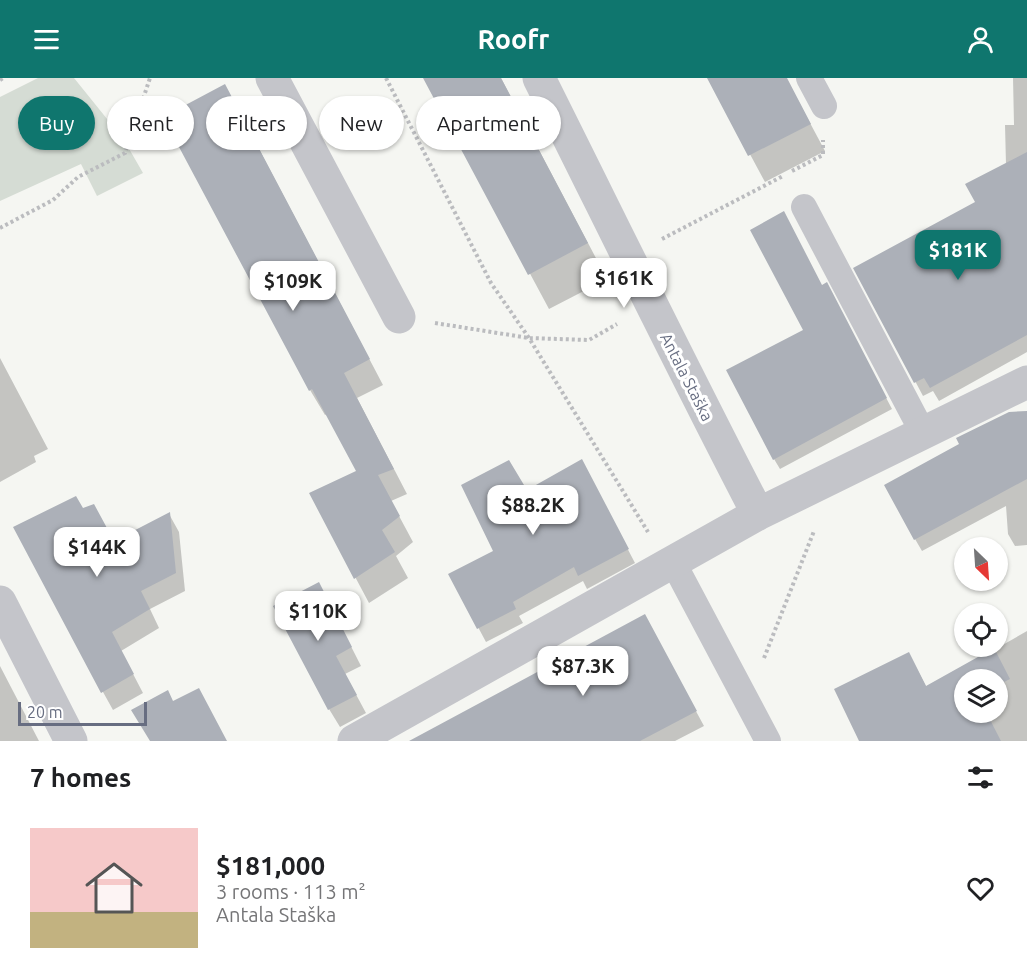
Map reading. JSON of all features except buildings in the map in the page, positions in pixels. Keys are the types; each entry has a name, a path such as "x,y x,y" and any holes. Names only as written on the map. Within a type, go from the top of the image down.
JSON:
{"street":[{"path":"272,78 399,317"},
{"name":"Antala Staška","path":"539,78 629,257 650,305 758,514"},
{"path":"354,741 758,514 1027,382"},
{"path":"0,602 71,741"}],"lane":[{"path":"809,78 824,106"},
{"path":"804,207 923,433"},
{"path":"670,563 768,741"}],"path":[{"path":"0,228 53,200 78,177 125,153 150,78"},
{"path":"386,78 491,283 529,338 670,563"},
{"path":"629,257 801,167"},
{"path":"399,317 529,338 589,340 650,305"},
{"path":"734,677 763,661 814,531 794,496"}],"shaded area":[{"path":"38,78 74,78 89,96 18,96 18,150 95,150 95,104 107,119 107,150 130,150 143,173 97,196 81,164 0,201 0,97"}]}
